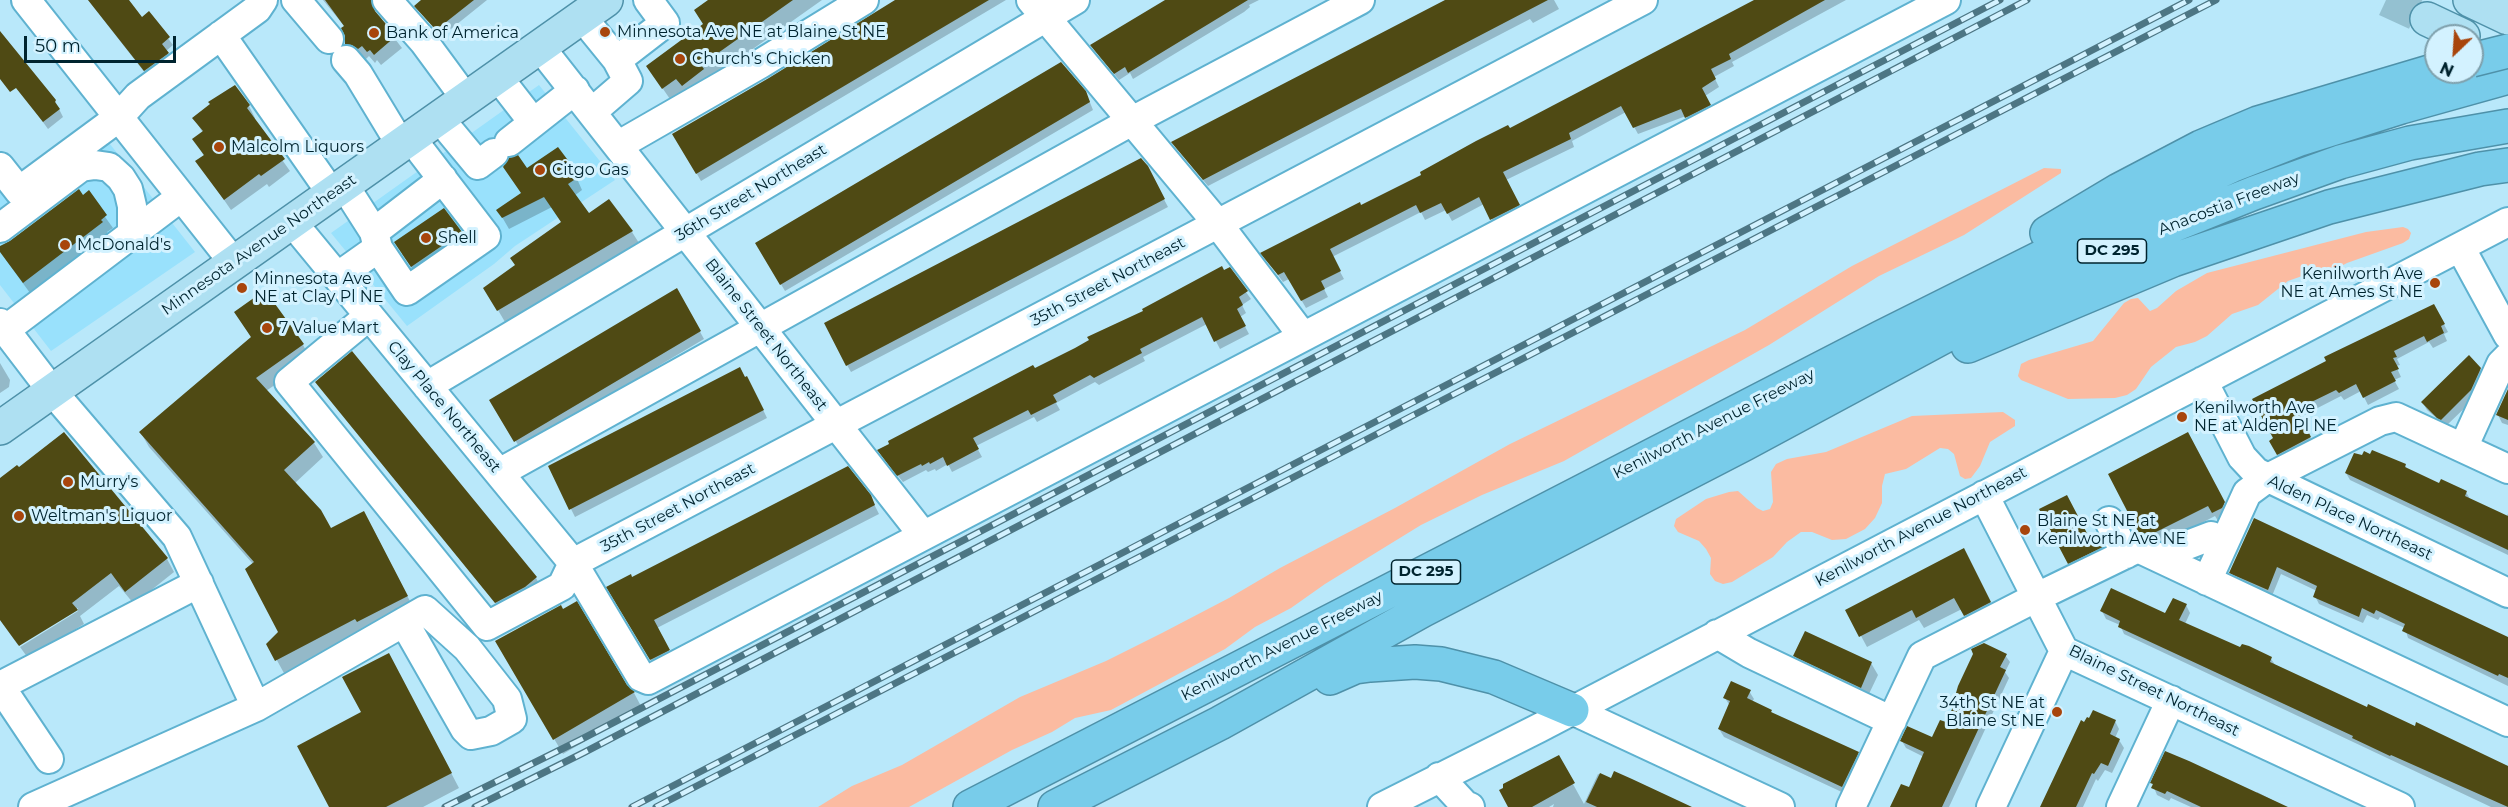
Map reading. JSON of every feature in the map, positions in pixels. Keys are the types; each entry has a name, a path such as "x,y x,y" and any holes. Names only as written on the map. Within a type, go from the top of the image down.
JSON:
{"highway":[{"path":"2484,62 2507,66"},
{"path":"1882,337 2142,207 2231,166 2312,135 2401,107 2507,66"},
{"name":"DC 295","path":"1882,337 2013,252 2120,190 2201,147 2269,120 2424,74"},
{"name":"Anacostia Freeway","path":"1743,444 2049,280 2129,243 2254,193 2340,162 2410,143 2508,126"},
{"path":"1743,444 1987,337 2173,260 2329,207 2480,169 2508,165"},
{"name":"Kenilworth Avenue Freeway","path":"970,807 1882,337"},
{"name":"Kenilworth Avenue Freeway","path":"1055,807 1220,723 1423,610 1743,444"},
{"path":"1220,723 1354,667 1415,662 1462,668 1494,677 1572,710"}],"main road":[{"path":"2470,0 2508,18"},
{"name":"Minnesota Avenue Northeast","path":"0,428 594,9"},
{"path":"2427,19 2438,24"},
{"path":"2484,49 2507,66"}],"street":[{"path":"26,0 234,263"},
{"path":"0,167 19,191 118,118 138,96 257,9 263,0"},
{"path":"221,35 376,240 407,291 486,236 443,179 406,141 358,74 296,0"},
{"path":"387,0 423,42 466,99"},
{"path":"617,60 666,23 648,0"},
{"path":"619,145 760,64 864,0"},
{"name":"36th Street Northeast","path":"427,387 686,231 1038,9 1075,0"},
{"path":"499,473 1132,122 1360,0"},
{"name":"35th Street Northeast","path":"573,563 1643,0"},
{"name":"Clay Place Northeast","path":"292,222 573,563 640,677 648,680 1302,335 1946,0"},
{"path":"592,112 628,81 594,9"},
{"path":"1038,9 1218,224 1302,335"},
{"name":"Blaine Street Northeast","path":"540,47 923,535"},
{"path":"498,77 533,123"},
{"path":"440,118 478,165 574,90"},
{"path":"0,228 81,167 95,165 109,167 121,178 128,189 132,206 132,235"},
{"path":"337,277 443,179"},
{"path":"181,197 3,327 51,391 177,537 256,707"},
{"name":"Kenilworth Avenue Northeast","path":"1382,807 2508,222"},
{"path":"2460,247 2508,335"},
{"path":"369,316 289,382 487,626 562,586 573,563"},
{"path":"2463,448 2501,364 2508,357"},
{"name":"Alden Place Northeast","path":"2203,381 2242,457 2251,468 2265,478 2508,593"},
{"path":"2207,581 2247,493 2265,478 2380,421 2396,417 2508,469"},
{"name":"Blaine Street Northeast","path":"1984,495 2064,651 2400,807"},
{"path":"2109,521 2126,554"},
{"path":"2177,549 2211,536 2225,541"},
{"path":"1851,807 1922,656 2138,548 2508,722"},
{"path":"49,759 0,686 198,583"},
{"path":"33,807 256,707 414,616"},
{"path":"1717,634 1749,653 1892,721"},
{"path":"1991,807 2064,651"},
{"path":"2121,807 2171,700"},
{"path":"1572,710 1780,807"},
{"path":"1440,777 1465,805 1470,807"}],"shaded area":[{"path":"539,85 615,180 515,246 494,264 407,326 331,233"},
{"path":"106,139 195,252 51,351 0,285 0,177 19,202"},
{"path":"2044,168 2061,169 2061,173 1964,235 1879,276 1769,345 1564,461 1482,495 1421,525 1325,584 1291,608 1255,627 1225,649 1111,710 1075,718 909,807 818,807 852,786 902,765 1020,697 1106,661 1229,598 1510,444 1745,330 1852,266"},
{"path":"2403,227 2411,233 2409,239 2403,243 2347,263 2330,272 2305,275 2288,281 2258,305 2232,314 2207,336 2176,347 2151,367 2136,389 2127,395 2115,398 2068,399 2021,380 2018,376 2021,364 2029,360 2093,341 2124,303 2131,299 2138,298 2150,311 2157,308 2176,291 2207,273 2366,232"},
{"path":"2003,412 2015,420 2015,426 1990,442 1980,466 1971,478 1965,479 1960,476 1954,454 1948,449 1940,448 1906,469 1885,474 1882,503 1875,518 1865,529 1846,539 1832,540 1812,532 1801,532 1787,542 1773,557 1732,582 1723,584 1715,581 1710,574 1711,558 1706,549 1699,541 1678,532 1674,526 1676,519 1706,499 1729,492 1738,491 1763,511 1770,509 1773,502 1771,472 1776,464 1787,459 1826,452 1912,416"}],"building":[{"path":"88,0 129,0 142,17 149,11 170,37 162,44 169,53 144,71"},
{"path":"325,0 371,0 375,11 396,36 374,55 362,46 358,49 345,44 345,36 341,28 344,26"},
{"path":"421,0 474,0 436,30 414,6"},
{"path":"708,0 793,0 701,65 704,69 682,86 676,79 662,89 646,66 703,24 694,10"},
{"path":"895,0 989,0 696,174 672,134 769,78"},
{"path":"1165,0 1248,0 1128,73 1125,67 1114,74 1090,45"},
{"path":"1445,0 1548,0 1203,180 1171,142"},
{"path":"1754,0 1825,0 1729,54 1731,59 1711,69 1716,79 1702,88 1711,105 1685,118 1681,109 1633,128 1621,106 1569,133 1571,139 1503,172 1520,205 1490,220 1479,197 1447,214 1441,203 1420,213 1416,205 1330,249 1341,271 1321,281 1325,289 1301,301 1284,272 1278,275 1260,253 1360,202 1361,205 1421,175 1420,172 1476,141 1508,125 1510,128"},
{"path":"0,31 56,100 60,109 43,122 16,88 10,92 0,79"},
{"path":"1061,62 1086,91 1090,102 780,285 755,243"},
{"path":"235,85 250,105 247,108 285,159 261,176 259,174 224,200 195,161 204,155 192,139 203,131 192,118 210,104 208,102"},
{"path":"558,147 576,171 573,173 577,178 568,184 589,213 609,199 633,231 497,311 483,288 515,265 510,258 561,222 544,197 502,218 496,210 521,193 503,167 509,158 518,155 527,168"},
{"path":"1141,158 1148,166 1165,199 846,366 824,323"},
{"path":"79,189 83,195 89,190 107,215 101,220 103,222 23,283 0,252 0,246"},
{"name":"Shell","path":"444,208 462,232 411,267 394,242"},
{"path":"1222,266 1224,270 1230,267 1248,291 1239,297 1243,305 1237,309 1246,326 1214,342 1202,317 1140,349 1142,353 1094,378 1090,375 1053,395 1057,402 1031,415 1028,410 973,438 979,449 947,466 943,457 930,464 929,462 922,466 921,464 897,476 877,450 889,444 888,441 1033,365 1035,368 1075,348 1089,340 1087,337 1143,311 1142,309"},
{"path":"677,288 701,331 514,442 489,400"},
{"path":"265,290 304,344 256,378 315,442 284,470 321,510 331,528 364,511 408,596 357,622 355,619 275,661 266,644 278,632 245,569 254,562 139,432 251,337 234,312"},
{"path":"2434,304 2445,324 2441,326 2444,333 2427,342 2424,336 2394,351 2397,357 2393,358 2399,369 2391,372 2396,381 2363,398 2356,384 2339,393 2336,390 2297,409 2311,437 2277,455 2269,441 2273,438 2252,399 2326,361 2324,357"},
{"path":"352,351 537,577 525,587 495,603 315,382"},
{"path":"2469,355 2481,368 2471,390 2441,420 2421,402"},
{"path":"740,367 764,410 569,510 548,466"},
{"path":"2508,389 2508,420 2496,415"},
{"path":"64,432 168,558 125,592 111,573 72,603 78,610 19,646 0,620 0,478 17,465 19,467"},
{"path":"2188,432 2225,502 2222,508 2212,513 2208,506 2150,535 2138,532 2108,474"},
{"path":"2372,450 2406,464 2405,467 2439,483 2441,479 2467,491 2465,496 2508,516 2508,550 2345,473 2354,453 2362,455 2364,451 2370,454"},
{"path":"848,466 871,495 875,505 654,620 670,650 650,660 606,587 631,574 632,577"},
{"path":"2067,495 2090,539 2097,536 2103,547 2068,564 2039,509"},
{"path":"2254,518 2508,637 2508,678 2499,674 2498,676 2402,631 2405,624 2376,610 2374,614 2362,608 2359,617 2313,597 2317,586 2277,567 2268,590 2229,573"},
{"path":"1964,548 1991,602 1964,616 1954,598 1916,618 1912,610 1859,637 1845,610"},
{"path":"2111,588 2165,613 2173,598 2187,604 2179,620 2240,647 2242,644 2249,646 2272,657 2270,662 2367,707 2368,704 2415,726 2416,722 2508,766 2508,807 2390,756 2352,738 2353,736 2118,627 2120,621 2100,611"},
{"path":"577,601 627,685 635,692 553,740 495,641 561,605 563,609"},
{"path":"1805,631 1872,662 1861,688 1793,656"},
{"path":"1984,643 2007,654 2000,667 2006,670 1942,807 1890,807 1901,784 1909,787 1924,752 1900,741 1907,726 1932,737 1940,720 1946,722 1959,694 1956,693 1958,686 1973,654 1971,649"},
{"path":"389,653 452,773 386,807 329,807 297,746 361,712 342,677"},
{"path":"1731,681 1751,690 1747,698 1772,710 1771,712 1859,752 1842,787 1718,729 1730,701 1723,698"},
{"path":"2093,710 2116,720 2110,734 2120,739 2108,766 2101,763 2094,774 2092,773 2076,807 2040,807 2081,720 2084,722 2087,717 2089,718"},
{"path":"2165,751 2288,807 2201,807 2167,791 2165,794 2151,788 2153,784 2150,783"},
{"path":"1559,755 1575,783 1532,807 1508,807 1499,790 1503,788 1503,784"},
{"path":"1614,771 1692,807 1597,807 1586,802 1600,773 1611,778"}],"tunnel":[{"path":"2386,0 2427,19"}],"railway":[{"path":"445,807 580,740 2000,0"},
{"path":"475,807 585,752 2027,0"},
{"path":"632,807 2189,0"},
{"path":"656,807 2216,0"}],"place":[{"name":"Minnesota Ave NE at Blaine St NE","path":"605,32"},
{"name":"Bank of America","path":"374,33"},
{"name":"Church's Chicken","path":"680,59"},
{"name":"Malcolm Liquors","path":"219,147"},
{"name":"Citgo Gas","path":"540,170"},
{"name":"Shell","path":"426,238"},
{"name":"McDonald's","path":"65,245"},
{"name":"Kenilworth Ave NE at Ames St NE","path":"2435,283"},
{"name":"Minnesota Ave NE at Clay Pl NE","path":"242,288"},
{"name":"7 Value Mart","path":"267,328"},
{"name":"Kenilworth Ave NE at Alden Pl NE","path":"2182,417"},
{"name":"Murry's","path":"68,482"},
{"name":"Weltman's Liquor","path":"19,516"},
{"name":"Blaine St NE at Kenilworth Ave NE","path":"2025,530"},
{"name":"34th St NE at Blaine St NE","path":"2057,712"}]}
